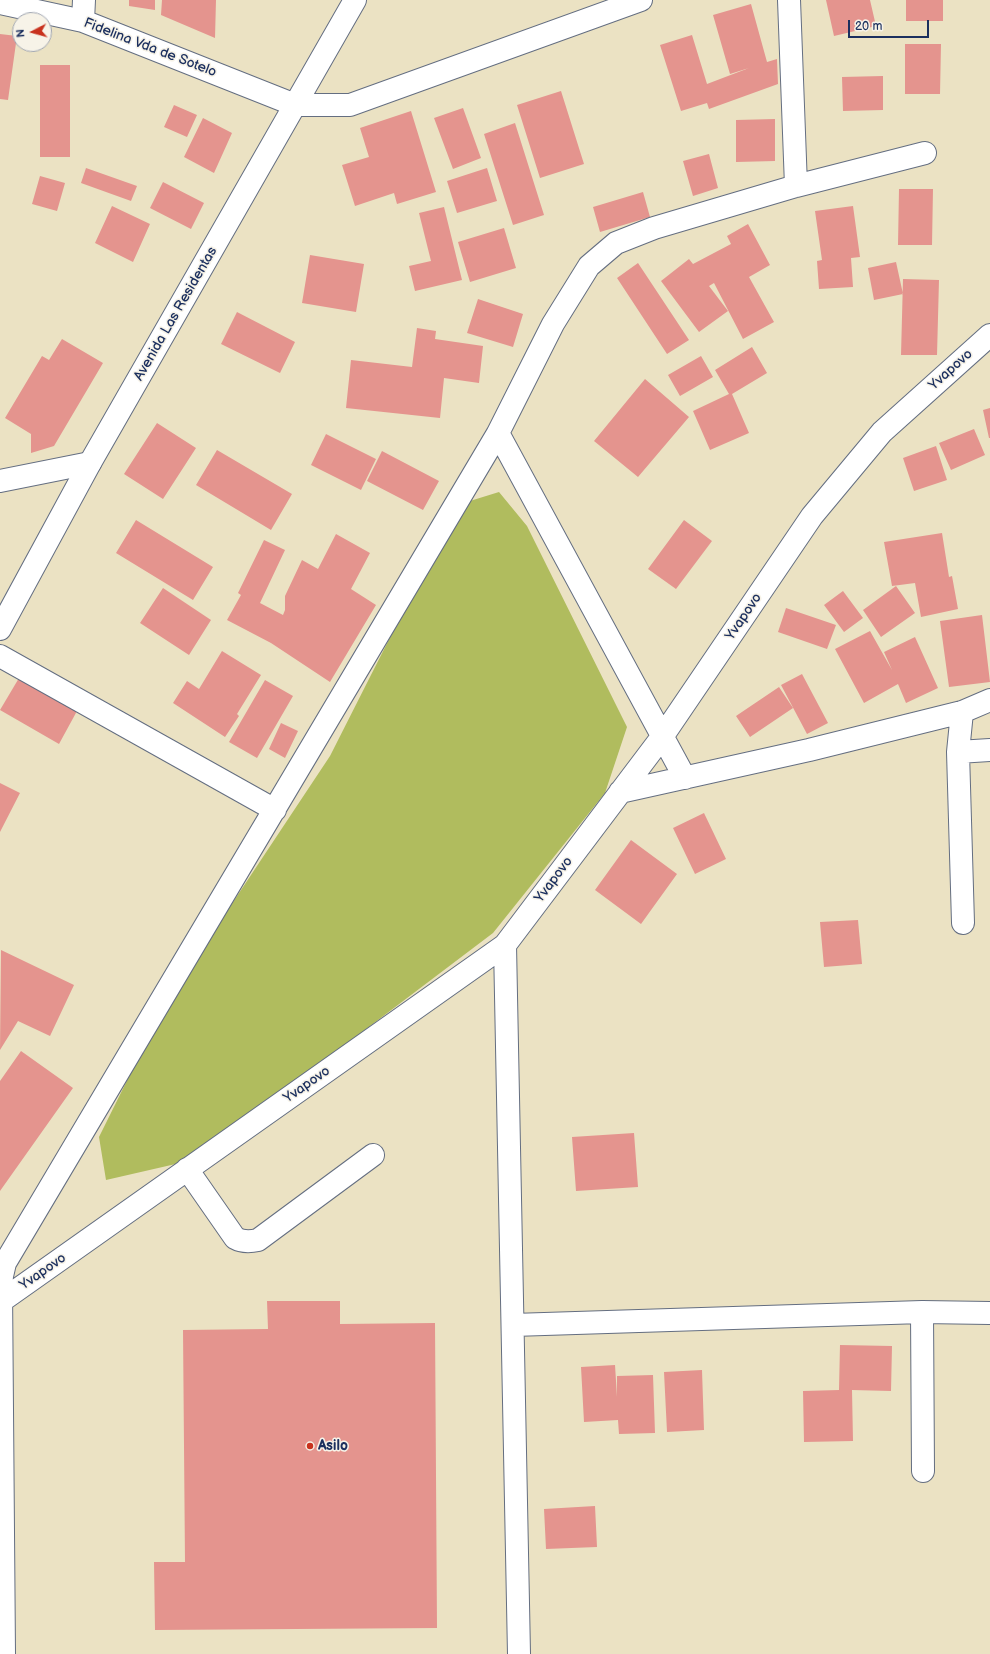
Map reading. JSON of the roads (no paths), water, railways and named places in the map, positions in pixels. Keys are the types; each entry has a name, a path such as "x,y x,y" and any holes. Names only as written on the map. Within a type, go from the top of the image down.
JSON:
{"street":[{"name":"Avenida Las Residentas","path":"0,629 90,463 355,0"},
{"path":"295,105 350,105 641,0"},
{"path":"789,0 796,186"},
{"name":"Fidelina Vda de Sotelo","path":"0,2 84,11 295,105"},
{"path":"4,1654 1,1301 2,1276 5,1263 498,434 553,324 589,266 616,243 654,228 796,186 925,153"},
{"name":"Yvapovo","path":"1,1301 505,945 662,737 812,516 882,432 990,335"},
{"path":"498,434 685,778"},
{"path":"0,481 90,463"},
{"path":"0,656 275,810"},
{"path":"620,792 810,750 962,712 990,700"},
{"path":"962,712 958,752 963,923"},
{"path":"958,752 990,750"},
{"path":"505,945 519,1654"},
{"path":"187,1169 235,1238 251,1242 258,1240 373,1155"},
{"path":"513,1325 922,1312 990,1313"},
{"path":"922,1312 923,1471"}],"place":[{"name":"Asilo","path":"310,1446"}]}
